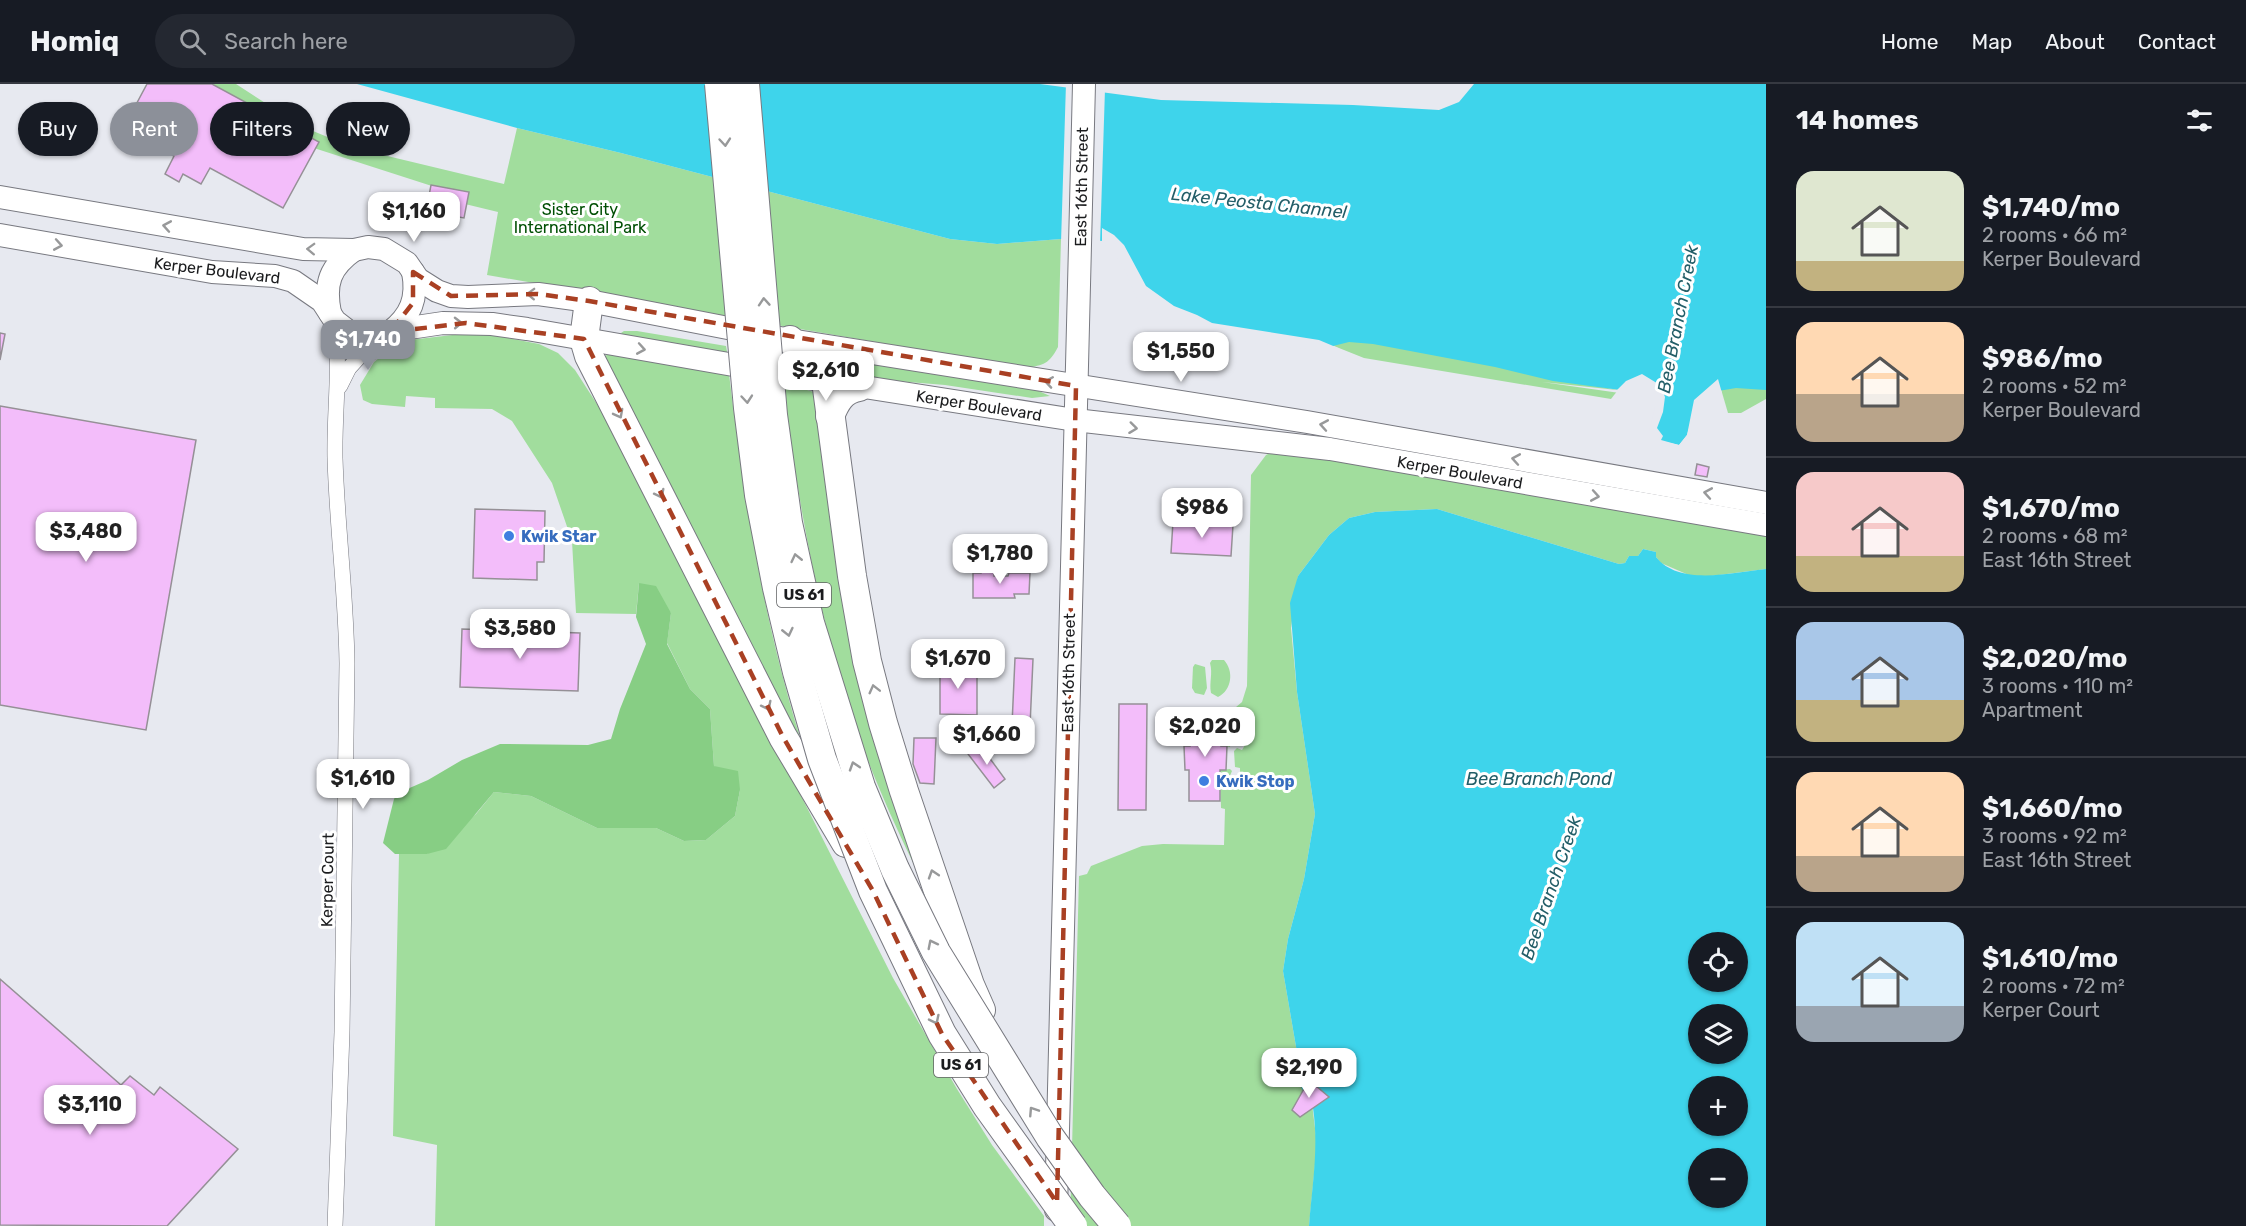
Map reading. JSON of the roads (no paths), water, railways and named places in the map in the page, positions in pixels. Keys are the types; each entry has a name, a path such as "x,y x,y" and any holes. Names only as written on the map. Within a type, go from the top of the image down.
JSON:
{"highway":[{"name":"US 61","path":"720,84 748,408 759,495 782,609 819,748 873,891 942,1034 987,1106 1072,1226"},
{"name":"US 61","path":"745,84 773,415 788,523 810,623 861,787 895,869 936,951 1005,1067 1056,1146 1117,1226"},
{"path":"589,301 584,339 598,376 634,442 783,737 873,891"},
{"path":"790,340 813,360 826,381 852,576 867,661 883,723 970,985 1005,1067"},
{"path":"830,416 840,397 847,390 859,387"}],"main road":[{"name":"East 16th Street","path":"1056,1226 1084,84"},
{"name":"Kerper Boulevard","path":"0,197 303,249 354,250 368,247 384,249 398,256 418,279 437,291 451,296 538,294 589,301 790,340 1307,422 1766,503"},
{"name":"Kerper Boulevard","path":"0,235 212,272 275,276 293,281 313,293 348,331 356,333 385,333 443,323 527,329 859,387 1075,420 1330,449 1766,525"},
{"path":"333,317 327,291 330,278 338,262 354,250"},
{"path":"385,333 405,318 413,303 415,285 413,272"}],"street":[{"name":"Kerper Court","path":"333,317 339,348 336,466 346,612 347,663 343,1021 335,1226"},
{"path":"337,392 349,368 385,333"}],"water":[{"path":"357,84 1040,84 1161,100 1353,105 1439,110 1459,102 1474,84 1766,84 1766,390 1736,388 1718,391 1697,402 1687,435 1679,445 1661,441 1655,435 1658,408 1650,394 1553,381 1495,367 1373,344 1349,342 1325,348 1229,337 1151,307 1127,266 1110,244 1103,241 1061,239 997,244 950,239 517,128"},
{"name":"Bee Branch Pond","path":"1437,509 1619,564 1625,563 1629,556 1638,556 1643,549 1656,552 1656,557 1666,566 1693,575 1766,569 1766,1226 1309,1226 1315,1152 1313,1108 1329,1097 1303,1091 1300,1084 1299,1064 1283,971 1288,939 1304,879 1315,814 1297,692 1290,603 1298,576 1329,535 1349,518 1375,512"}],"place":[{"name":"Kwik Star","path":"509,536"},
{"name":"Kwik Stop","path":"1204,781"}],"water label":[{"name":"Lake Peosta Channel","path":"1259,203"},
{"name":"Bee Branch Creek","path":"1678,319"},
{"name":"Bee Branch Creek","path":"1551,888"}],"park label":[{"name":"Sister City International Park","path":"580,218"}]}
